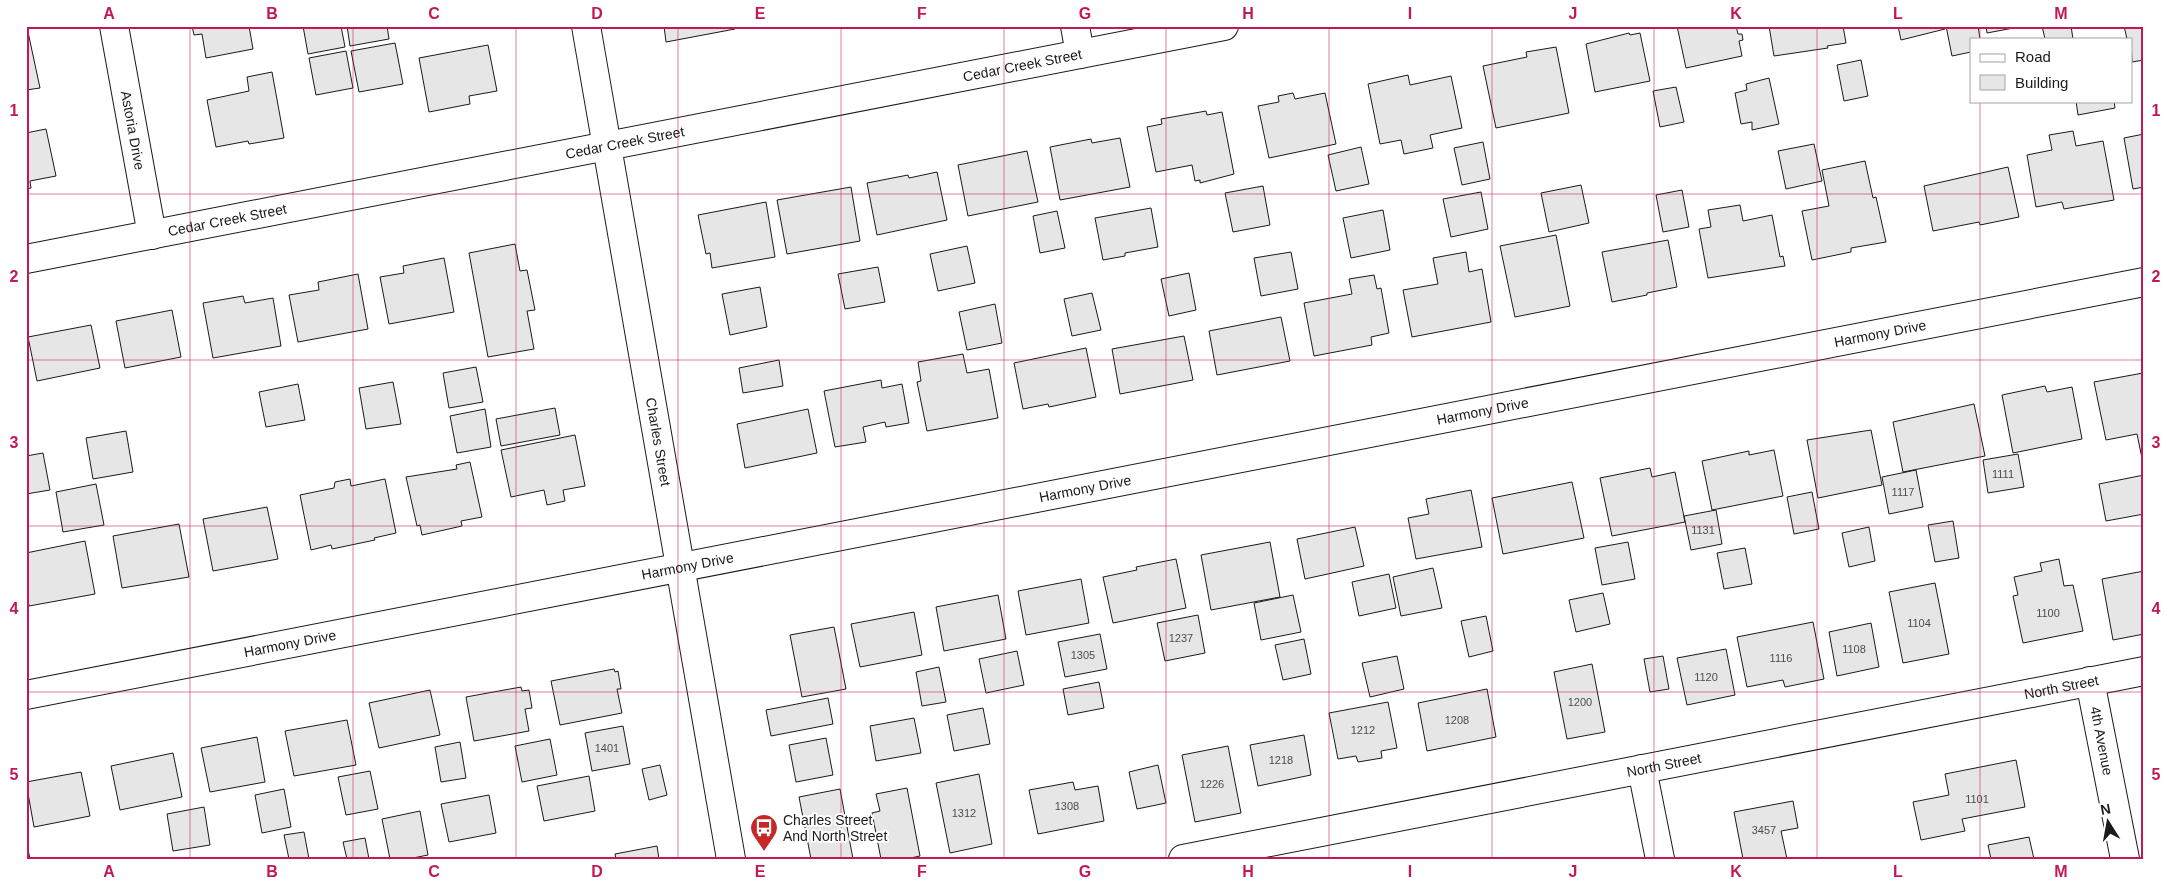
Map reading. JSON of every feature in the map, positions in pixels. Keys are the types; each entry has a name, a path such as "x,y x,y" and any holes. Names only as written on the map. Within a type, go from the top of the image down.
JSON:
{"street":[{"name":"Astoria Drive","path":"114,26 152,235"},
{"name":"Charles Street","path":"586,26 731,859"},
{"path":"1075,26 1080,54"},
{"name":"Cedar Creek Street","path":"26,259 1224,26"},
{"name":"Harmony Drive","path":"26,695 2144,282"},
{"name":"North Street","path":"1198,857 2144,671"},
{"name":"4th Avenue","path":"2090,681 2125,859"},
{"path":"1642,769 1660,859"}],"building":[{"path":"192,26 249,26 253,49 206,58 202,34 194,35"},
{"path":"303,26 341,26 345,47 308,54"},
{"path":"347,26 387,26 389,39 350,46"},
{"path":"664,26 734,26 735,29 666,42"},
{"path":"1677,26 1736,26 1738,34 1742,34 1743,40 1739,41 1742,56 1686,68"},
{"path":"1769,26 1843,26 1846,43 1827,46 1828,48 1774,56"},
{"path":"1898,26 1945,26 1945,29 1901,40"},
{"path":"1946,26 1978,26 1980,38 1970,38 1970,52 1952,56"},
{"path":"1986,26 2024,26 1987,33"},
{"path":"2042,26 2071,26 2073,38 2045,38"},
{"path":"2124,26 2144,26 2144,60 2132,62 2132,38 2127,38"},
{"path":"26,32 28,32 40,88 26,90"},
{"path":"1629,33 1630,35 1640,33 1650,81 1595,92 1586,44"},
{"path":"395,43 403,84 359,92 351,51"},
{"path":"488,45 497,91 469,96 470,104 429,112 419,58"},
{"path":"1556,47 1569,113 1496,128 1483,66 1527,57 1526,52"},
{"path":"346,51 353,88 316,95 309,58"},
{"path":"1861,60 1868,96 1844,101 1837,65"},
{"path":"272,72 284,138 249,144 248,141 216,147 207,100 249,91 247,77"},
{"path":"1408,75 1410,85 1451,76 1462,128 1430,135 1433,148 1404,154 1401,140 1380,144 1368,84"},
{"path":"1769,78 1779,124 1752,130 1752,122 1741,124 1735,93 1747,90 1746,84"},
{"path":"1676,87 1684,122 1660,127 1653,91"},
{"path":"1293,93 1295,99 1325,93 1336,144 1269,158 1258,106 1279,102 1278,96"},
{"path":"2076,102 2114,102 2115,108 2078,115"},
{"path":"1206,111 1207,115 1222,112 1234,174 1200,183 1200,180 1195,181 1192,165 1156,172 1147,127 1162,124 1161,119"},
{"path":"46,129 56,176 30,181 31,188 26,189 26,133"},
{"path":"2073,131 2076,146 2103,141 2114,200 2064,209 2062,202 2036,207 2027,155 2052,150 2049,135"},
{"path":"2144,134 2144,187 2133,189 2124,138"},
{"path":"1120,138 1130,187 1060,200 1050,147 1091,139 1092,143"},
{"path":"1483,142 1490,179 1462,185 1454,148"},
{"path":"1814,144 1822,181 1786,189 1778,151"},
{"path":"1361,147 1369,184 1336,191 1328,155"},
{"path":"1027,151 1038,202 968,216 958,165"},
{"path":"1865,161 1873,198 1876,197 1886,242 1851,248 1851,252 1812,260 1802,211 1829,206 1822,170"},
{"path":"2008,167 2019,217 1980,225 1979,222 1933,231 1924,186"},
{"path":"937,172 947,220 877,235 867,183 908,175 909,178"},
{"path":"1581,185 1589,223 1549,232 1541,193"},
{"path":"1263,186 1270,225 1233,232 1225,193"},
{"path":"851,187 860,241 787,254 777,200"},
{"path":"1682,190 1689,227 1663,232 1656,195"},
{"path":"1481,192 1488,229 1451,237 1443,199"},
{"path":"766,202 775,257 712,268 710,253 706,254 698,215"},
{"path":"1740,205 1743,221 1772,215 1780,257 1783,256 1785,266 1708,278 1699,229 1711,227 1708,210"},
{"path":"1151,208 1158,247 1125,253 1125,256 1103,260 1095,218"},
{"path":"1383,210 1390,250 1351,258 1343,218"},
{"path":"1057,211 1065,248 1040,253 1033,216"},
{"path":"1556,235 1570,306 1515,317 1500,246"},
{"path":"1668,240 1677,287 1612,302 1602,252"},
{"path":"515,244 520,271 527,270 535,310 527,311 534,349 488,357 469,253"},
{"path":"967,246 975,283 938,291 930,254"},
{"path":"1291,252 1298,289 1261,296 1254,258"},
{"path":"1466,252 1469,272 1482,269 1491,322 1412,337 1403,290 1438,284 1433,258"},
{"path":"444,258 454,312 389,324 380,277 404,273 403,266"},
{"path":"878,267 885,302 845,309 838,274"},
{"path":"1189,273 1196,310 1169,316 1161,279"},
{"path":"358,274 368,329 298,342 289,295 319,290 318,282"},
{"path":"1374,275 1377,289 1381,288 1389,333 1371,337 1372,345 1314,356 1304,303 1352,294 1349,279"},
{"path":"760,287 767,327 730,335 722,294"},
{"path":"1092,293 1101,330 1072,336 1064,299"},
{"path":"243,296 245,303 273,298 281,346 213,358 203,303"},
{"path":"995,304 1002,343 967,350 959,312"},
{"path":"172,310 181,357 125,368 116,321"},
{"path":"1281,317 1290,361 1217,375 1209,331"},
{"path":"91,325 100,368 37,381 28,337"},
{"path":"1184,336 1193,380 1120,394 1112,349"},
{"path":"1086,348 1096,397 1049,407 1048,404 1023,409 1014,363"},
{"path":"963,354 967,373 989,369 998,418 927,431 917,382 921,381 918,362"},
{"path":"779,360 783,386 743,393 739,368"},
{"path":"476,367 483,402 449,408 443,373"},
{"path":"2143,373 2144,468 2137,434 2106,440 2094,382"},
{"path":"881,380 882,388 902,384 909,423 886,427 885,422 863,427 866,442 835,447 824,391"},
{"path":"393,382 401,424 366,429 359,388"},
{"path":"298,384 305,420 266,427 259,392"},
{"path":"2045,386 2047,392 2072,387 2082,439 2013,453 2002,395"},
{"path":"1974,404 1985,456 1903,472 1893,422"},
{"path":"555,408 560,435 501,446 496,419"},
{"path":"485,409 491,447 457,453 450,416"},
{"path":"808,409 817,453 745,468 737,424"},
{"path":"1871,430 1882,485 1818,498 1807,440"},
{"path":"126,431 133,472 93,479 86,438"},
{"path":"575,435 585,486 563,490 565,501 547,505 544,490 511,497 501,450"},
{"path":"1774,450 1783,496 1712,510 1702,461 1749,451 1749,455"},
{"path":"43,453 50,490 26,494 26,456"},
{"path":"2018,454 2024,487 1988,493 1983,460"},
{"path":"470,462 482,517 461,521 462,526 422,535 420,525 417,526 406,477 457,469 456,465"},
{"path":"1650,468 1652,477 1675,472 1685,522 1612,536 1600,478"},
{"path":"1916,470 1923,507 1889,514 1882,477"},
{"path":"2144,475 2144,514 2106,521 2099,484"},
{"path":"350,479 351,486 385,479 396,533 374,538 375,540 332,549 331,545 311,550 300,495 334,488 335,482"},
{"path":"1572,482 1584,538 1503,554 1492,498"},
{"path":"96,484 104,525 63,532 56,492"},
{"path":"1471,490 1482,547 1416,559 1408,518 1429,514 1426,499"},
{"path":"1812,492 1819,529 1794,534 1787,497"},
{"path":"267,507 278,559 213,571 203,519"},
{"path":"1716,510 1722,544 1691,550 1684,516"},
{"path":"1953,521 1959,558 1935,562 1928,525"},
{"path":"179,524 189,577 122,588 113,536"},
{"path":"1355,527 1364,566 1305,579 1297,539"},
{"path":"1869,527 1875,561 1849,567 1842,533"},
{"path":"85,541 95,594 29,606 26,589 26,553"},
{"path":"1270,542 1280,597 1211,610 1201,555"},
{"path":"1628,542 1635,579 1602,585 1595,548"},
{"path":"1745,548 1752,584 1724,589 1717,553"},
{"path":"1176,559 1186,608 1113,623 1103,577 1137,570 1136,567"},
{"path":"2059,559 2064,586 2073,585 2083,631 2023,643 2013,596 2018,595 2014,577 2042,571 2040,563"},
{"path":"1433,568 1442,608 1401,616 1393,577"},
{"path":"2144,571 2144,634 2113,640 2102,579"},
{"path":"1389,574 1396,608 1359,616 1352,582"},
{"path":"1081,579 1089,623 1026,635 1018,591"},
{"path":"1935,583 1949,654 1903,663 1889,592"},
{"path":"1603,593 1610,624 1576,632 1569,600"},
{"path":"998,595 1006,639 944,651 936,607"},
{"path":"1293,595 1301,632 1261,640 1254,603"},
{"path":"914,612 922,655 860,667 851,624"},
{"path":"1198,615 1205,653 1165,661 1157,623"},
{"path":"1486,616 1493,651 1469,657 1461,621"},
{"path":"1813,622 1824,679 1785,687 1783,680 1747,687 1737,637"},
{"path":"1871,623 1879,667 1837,676 1829,632"},
{"path":"834,627 846,689 802,697 790,635"},
{"path":"1100,634 1107,669 1065,677 1058,642"},
{"path":"1304,639 1311,674 1283,680 1275,645"},
{"path":"1726,649 1735,695 1687,705 1677,658"},
{"path":"1017,651 1024,685 986,693 979,659"},
{"path":"1397,656 1404,689 1370,697 1362,663"},
{"path":"1663,656 1669,689 1650,692 1644,659"},
{"path":"1592,664 1605,732 1567,739 1554,672"},
{"path":"939,667 946,702 922,706 916,672"},
{"path":"614,669 615,672 618,671 621,689 617,689 622,713 560,725 551,681"},
{"path":"1099,682 1104,708 1068,715 1063,689"},
{"path":"521,687 522,691 529,690 532,708 525,709 529,731 474,741 466,697"},
{"path":"1487,689 1496,737 1427,751 1418,703"},
{"path":"430,690 440,735 379,748 369,703"},
{"path":"828,698 833,724 771,736 766,710"},
{"path":"1388,702 1397,748 1381,751 1382,758 1358,762 1356,756 1338,759 1329,713"},
{"path":"983,708 990,744 954,751 947,715"},
{"path":"914,718 921,753 876,761 870,726"},
{"path":"347,720 356,765 294,776 285,731"},
{"path":"623,726 630,764 592,771 585,733"},
{"path":"1304,735 1311,775 1258,786 1250,745"},
{"path":"257,737 265,782 210,792 201,748"},
{"path":"826,738 833,775 796,782 789,745"},
{"path":"550,739 557,775 522,782 515,746"},
{"path":"460,742 466,778 441,782 435,747"},
{"path":"1228,746 1241,813 1195,822 1182,755"},
{"path":"173,753 182,797 120,810 111,766"},
{"path":"2016,760 2025,807 1962,819 1965,831 1921,840 1913,802 1949,795 1945,774"},
{"path":"660,765 667,795 649,800 642,769"},
{"path":"1158,765 1166,803 1137,809 1129,772"},
{"path":"370,771 378,809 346,815 338,777"},
{"path":"81,772 90,816 34,827 26,782"},
{"path":"979,774 992,844 950,853 936,783"},
{"path":"589,776 595,811 544,821 537,786"},
{"path":"1073,782 1075,790 1098,786 1104,821 1038,834 1029,790"},
{"path":"907,788 920,856 906,859 881,859 872,813 880,811 876,794"},
{"path":"284,789 291,827 262,833 255,795"},
{"path":"840,789 853,859 811,859 799,797"},
{"path":"489,795 496,833 449,842 441,804"},
{"path":"1793,801 1798,828 1781,831 1787,859 1743,859 1734,812"},
{"path":"204,807 210,845 173,851 167,814"},
{"path":"420,811 428,855 408,859 390,859 382,819"},
{"path":"304,832 309,859 289,859 284,835"},
{"path":"2029,837 2034,859 1991,859 1988,845"},
{"path":"365,838 369,859 347,859 343,842"},
{"path":"27,845 30,859 26,859"},
{"path":"657,846 659,859 616,859 615,854"}],"place":[{"name":"Charles Street And North Street","path":"764,852"}]}
